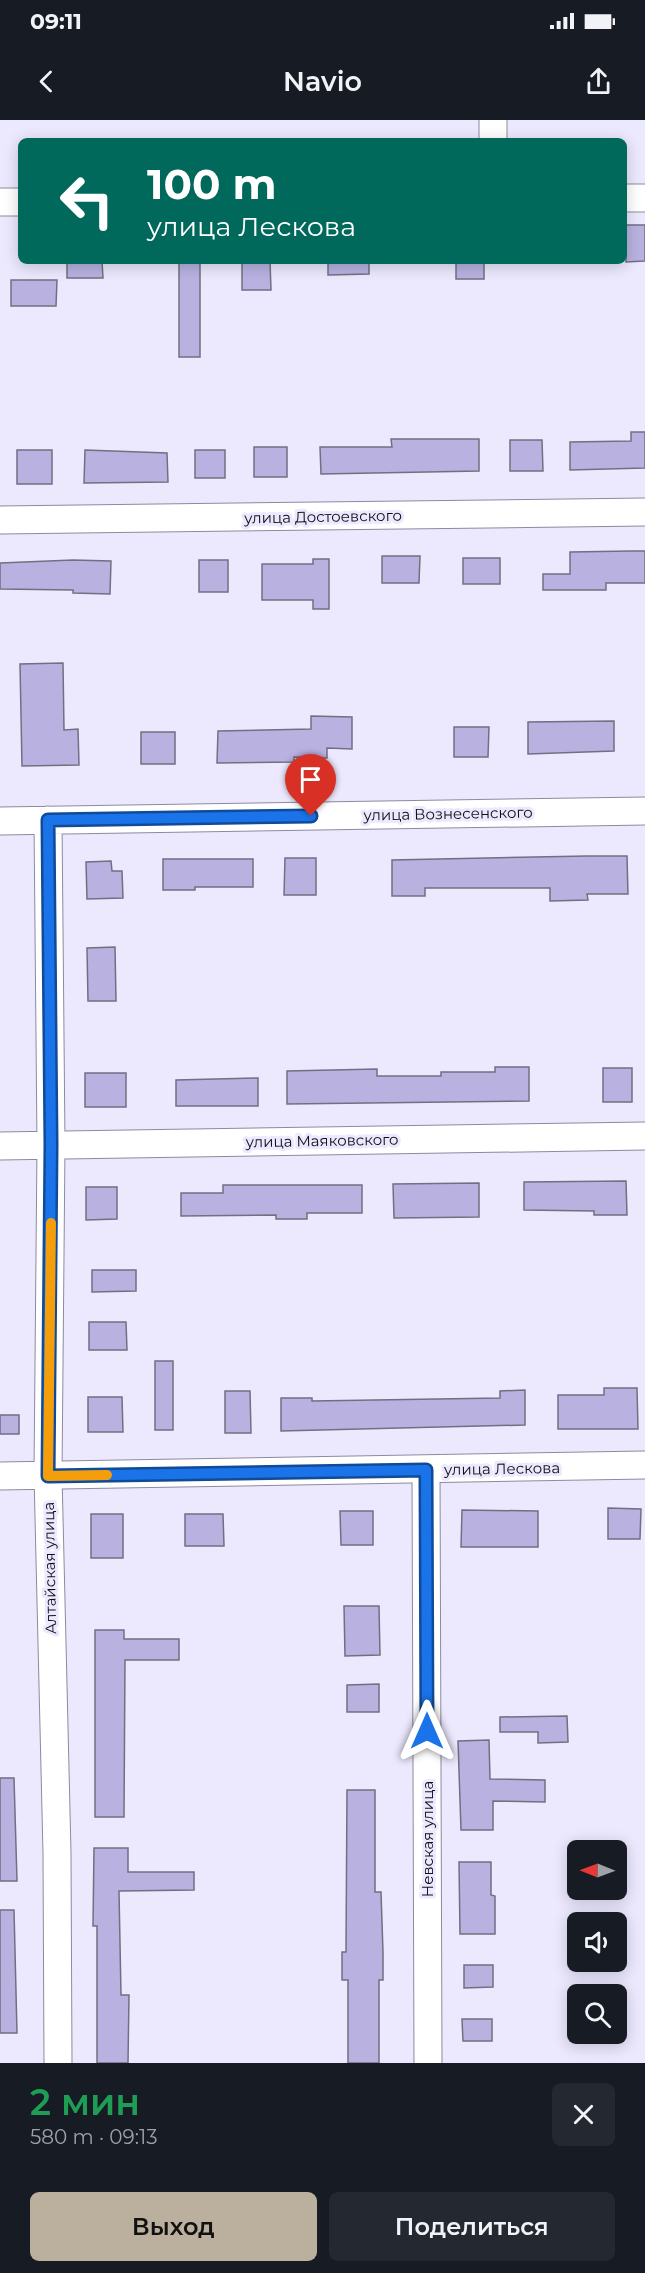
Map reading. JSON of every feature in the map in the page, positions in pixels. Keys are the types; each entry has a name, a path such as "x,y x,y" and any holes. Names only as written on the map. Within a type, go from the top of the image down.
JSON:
{"street":[{"path":"493,120 493,138"},
{"path":"627,198 645,198"},
{"path":"0,202 18,202"},
{"name":"улица Достоевского","path":"0,520 645,512"},
{"name":"улица Вознесенского","path":"0,821 645,811"},
{"name":"Алтайская улица","path":"48,820 51,1145 48,1476 57,1852 57,2063"},
{"name":"улица Маяковского","path":"0,1146 645,1136"},
{"name":"улица Лескова","path":"0,1476 645,1465"},
{"name":"Невская улица","path":"426,1470 429,2063"}],"building":[{"path":"627,225 645,225 645,261 627,262"},
{"path":"67,264 102,264 103,278 67,278"},
{"path":"179,264 200,264 200,357 179,357"},
{"path":"242,264 270,264 271,290 242,290"},
{"path":"328,264 369,264 369,274 328,275"},
{"path":"456,264 484,264 484,279 456,279"},
{"path":"11,280 57,280 56,306 11,306"},
{"path":"631,432 645,432 645,468 570,470 570,442 631,441"},
{"path":"391,439 479,439 479,471 321,474 320,447 392,447"},
{"path":"510,440 542,440 543,471 510,471"},
{"path":"254,447 287,447 287,477 254,477"},
{"path":"17,450 52,450 52,484 17,484"},
{"path":"85,450 167,453 168,482 84,483"},
{"path":"195,450 225,450 225,478 195,478"},
{"path":"645,551 645,583 606,583 606,590 543,590 543,574 570,574 570,552"},
{"path":"382,556 420,556 419,583 382,583"},
{"path":"463,558 500,558 500,584 463,584"},
{"path":"313,559 329,559 329,609 313,609 313,600 262,600 262,564 313,564"},
{"path":"199,560 228,560 228,592 199,592"},
{"path":"111,561 110,594 73,593 73,590 0,589 0,563"},
{"path":"63,663 64,730 78,729 79,765 22,766 20,664"},
{"path":"311,716 352,717 352,749 327,748 327,758 294,757 294,762 217,763 218,731 311,729"},
{"path":"614,721 614,751 528,754 528,722"},
{"path":"454,727 489,727 488,757 454,757"},
{"path":"141,732 175,732 175,764 141,764"},
{"path":"627,856 628,894 587,894 588,900 550,901 550,888 425,888 425,896 392,896 392,860"},
{"path":"285,858 316,858 316,895 284,895"},
{"path":"163,859 253,859 253,887 195,887 195,890 163,890"},
{"path":"111,861 112,871 122,871 123,898 87,899 86,862"},
{"path":"115,947 116,1001 88,1001 87,948"},
{"path":"495,1067 529,1067 529,1101 287,1104 287,1071 377,1069 377,1076 441,1076 441,1072 495,1072"},
{"path":"603,1068 632,1068 632,1102 603,1102"},
{"path":"85,1073 126,1073 126,1107 85,1107"},
{"path":"258,1078 258,1106 176,1106 176,1080"},
{"path":"626,1181 627,1215 594,1215 594,1211 524,1210 524,1182"},
{"path":"479,1183 479,1217 394,1218 393,1184"},
{"path":"223,1185 362,1185 362,1213 307,1213 307,1219 276,1219 276,1215 181,1216 181,1193 223,1193"},
{"path":"86,1187 117,1187 117,1219 86,1220"},
{"path":"92,1270 136,1270 136,1291 92,1292"},
{"path":"89,1322 126,1322 127,1350 89,1350"},
{"path":"155,1361 173,1361 173,1430 155,1430"},
{"path":"604,1388 637,1388 638,1429 558,1429 558,1395 604,1395"},
{"path":"525,1390 525,1425 281,1431 281,1398 312,1398 312,1401 500,1398 500,1391"},
{"path":"225,1391 250,1391 251,1433 225,1433"},
{"path":"88,1397 122,1397 123,1432 88,1432"},
{"path":"0,1415 19,1415 19,1434 0,1434"},
{"path":"608,1508 641,1509 640,1539 608,1539"},
{"path":"462,1510 538,1511 538,1547 461,1547"},
{"path":"340,1511 373,1511 373,1545 341,1545"},
{"path":"91,1514 123,1514 123,1558 91,1558"},
{"path":"185,1514 223,1514 224,1546 185,1546"},
{"path":"344,1606 379,1606 380,1655 345,1656"},
{"path":"95,1630 124,1630 124,1639 179,1639 179,1660 125,1660 124,1817 95,1817"},
{"path":"379,1684 379,1712 347,1712 347,1685"},
{"path":"567,1716 568,1742 538,1743 538,1732 500,1732 500,1717"},
{"path":"489,1740 490,1779 545,1780 545,1802 493,1801 493,1830 461,1830 458,1741"},
{"path":"0,1778 14,1778 17,1881 0,1881"},
{"path":"347,1790 375,1790 375,1892 381,1892 383,1952 383,1980 379,1980 379,2063 348,2063 348,1980 342,1980 342,1952 346,1952"},
{"path":"94,1848 128,1848 128,1872 194,1872 194,1890 119,1891 121,1995 129,1995 128,2063 97,2063 97,1926 93,1926"},
{"path":"459,1862 491,1862 491,1895 495,1896 495,1934 460,1934"},
{"path":"0,1910 14,1910 17,2033 0,2033"},
{"path":"464,1965 493,1965 493,1987 464,1988"},
{"path":"462,2019 492,2019 492,2041 463,2041"}],"slow traffic":[{"path":"51,1223 48,1476 107,1475"}],"route":[{"path":"311,816 48,820 51,1145 48,1476 426,1470 427,1731"}]}
